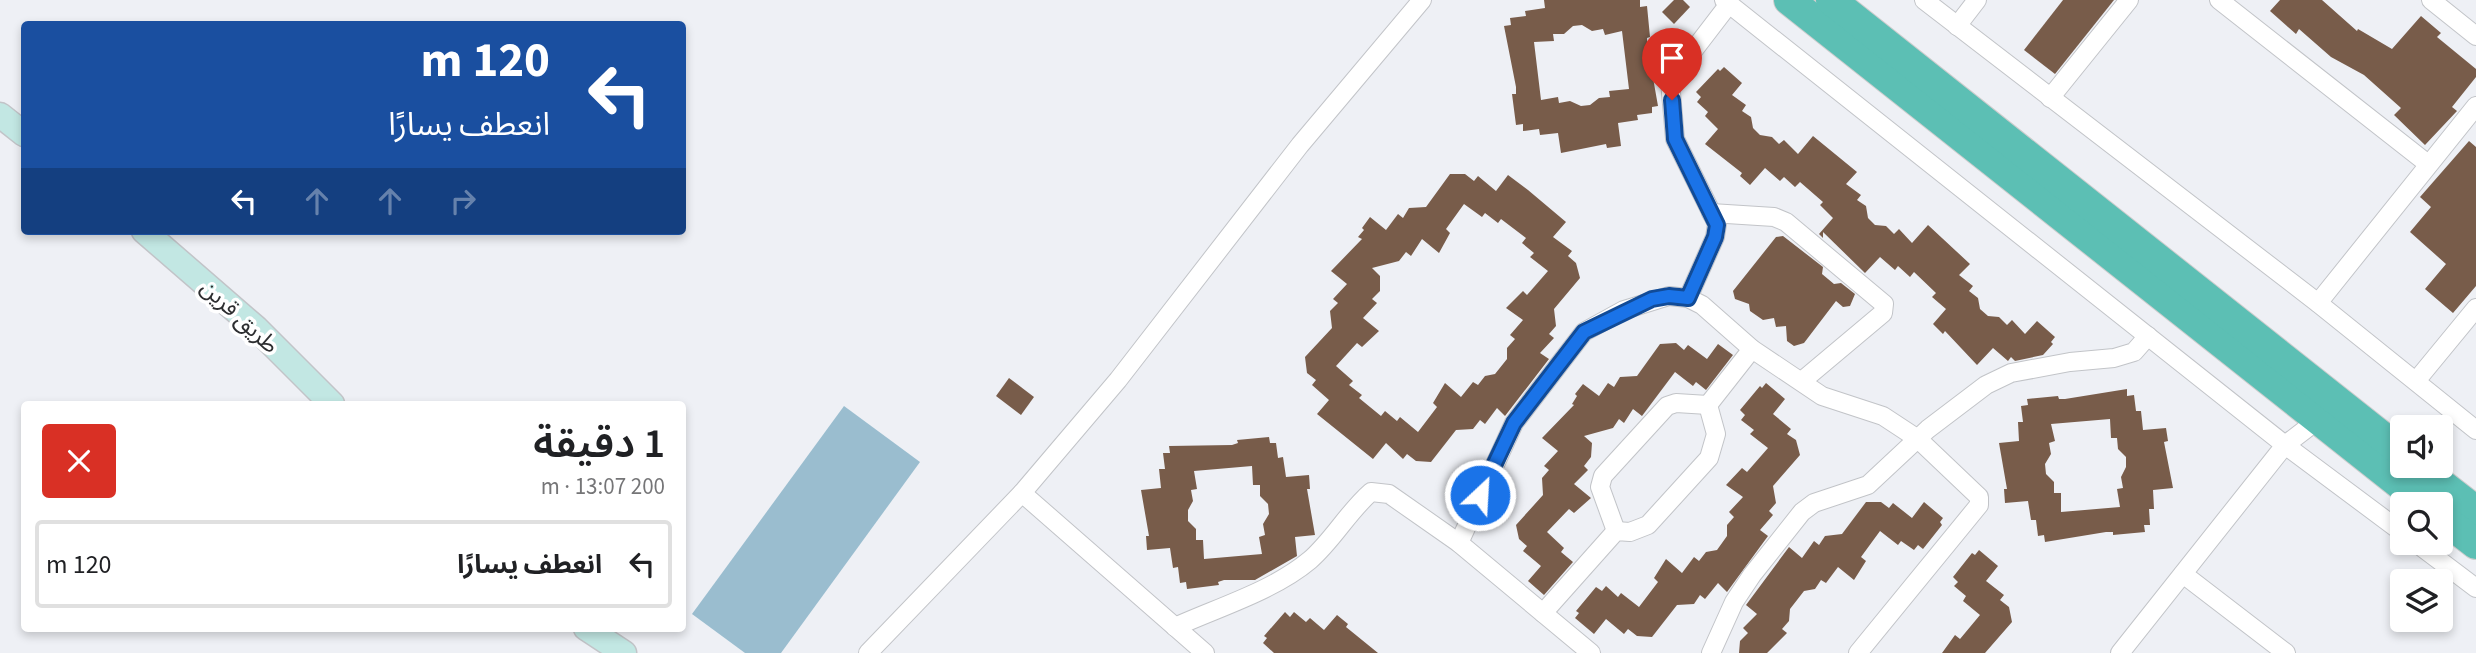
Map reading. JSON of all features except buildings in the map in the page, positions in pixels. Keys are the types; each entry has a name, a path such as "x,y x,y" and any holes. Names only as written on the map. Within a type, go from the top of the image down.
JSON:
{"highway":[{"path":"1788,0 2410,492"},
{"path":"1831,0 2390,443"},
{"path":"2433,478 2476,511"},
{"path":"2453,526 2476,544"}],"main road":[{"path":"0,115 21,132"},
{"name":"طريق قرين","path":"149,235 256,328 329,401"},
{"path":"592,632 624,653"}],"street":[{"path":"868,653 1022,493 1118,380 1300,145 1422,0"},
{"path":"1924,0 2318,303 2476,430"},
{"path":"1956,26 1977,0"},
{"path":"2050,98 2129,0"},
{"path":"2219,0 2428,164"},
{"path":"2431,0 2476,36"},
{"path":"1688,298 1715,237 1717,225 1675,139 1670,81 1727,2 2285,445 2390,523"},
{"path":"2318,303 2476,106"},
{"path":"1711,213 1774,217 1786,222 1884,304 1883,313 1802,381"},
{"path":"1459,543 1514,423 1584,332 1652,299 1669,296 1688,298 1702,305 1752,349 1822,397 1866,408 1918,439 1976,493 1979,505 1858,653"},
{"path":"2416,381 2476,308"},
{"path":"1711,653 1734,601 1802,513 1814,503 1868,485 1971,395 2011,373 2070,362 2114,358 2134,352 2148,336"},
{"path":"1708,405 1752,349"},
{"path":"1616,531 1600,487 1603,476 1667,406 1675,403 1708,405"},
{"path":"1616,531 1630,532 1648,526 1709,458 1716,434 1708,405"},
{"path":"2120,653 2285,445 2319,419"},
{"path":"1175,626 1267,585 1311,559 1356,505 1371,492 1389,494 1459,543 1591,653"},
{"path":"1022,493 1205,653"},
{"path":"1543,613 1616,531"},
{"path":"2432,555 2476,588"},
{"path":"2183,575 2286,653"}],"water":[{"path":"844,406 920,462 781,653 745,653 692,614"}],"route":[{"path":"1480,495 1514,423 1584,332 1624,310 1652,299 1669,296 1688,298 1715,237 1717,225 1675,139 1672,100"}]}
